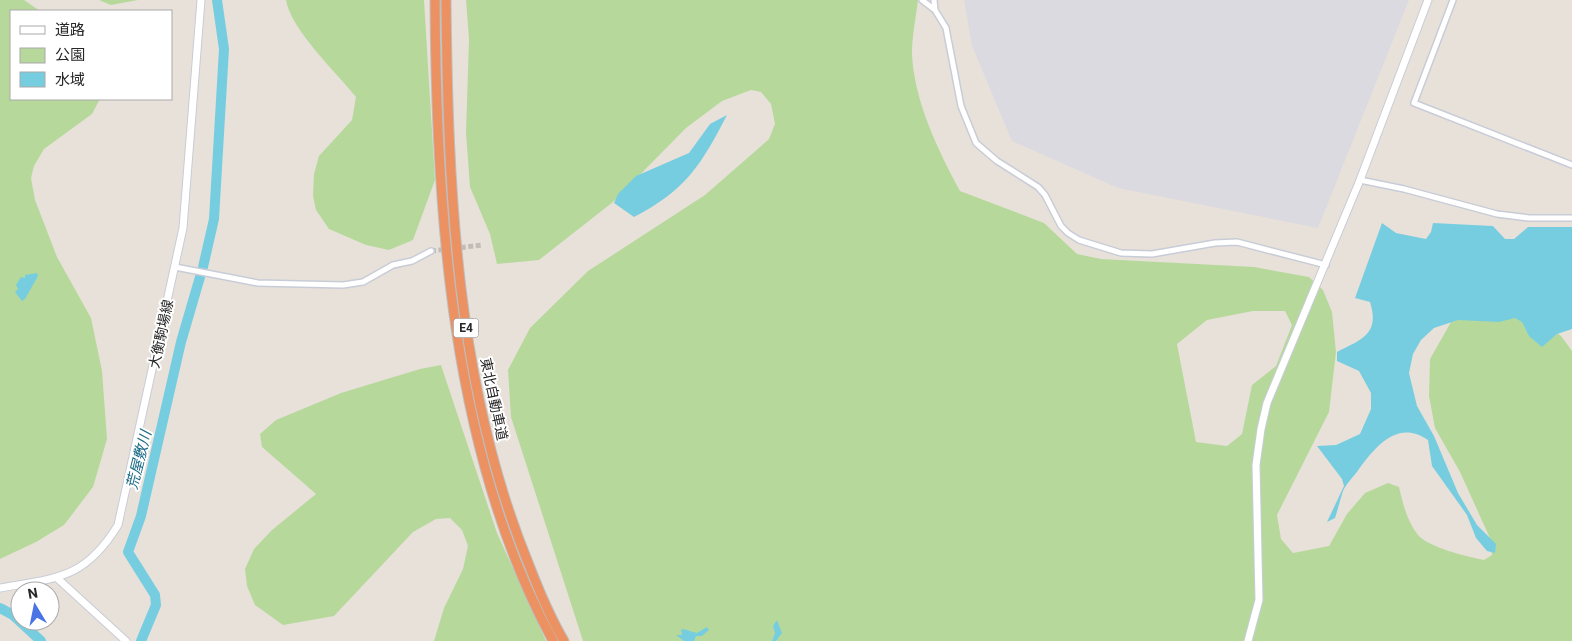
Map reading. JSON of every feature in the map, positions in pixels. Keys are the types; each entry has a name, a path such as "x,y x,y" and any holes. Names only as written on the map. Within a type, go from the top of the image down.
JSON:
{"highway":[{"path":"430,0 437,85"},
{"name":"東北自動車道","path":"435,0 442,190 451,295 473,421 506,534 528,590 553,641"},
{"name":"東北自動車道","path":"446,0 447,84 453,190 463,302 476,384 490,451 515,531 564,641"}],"street":[{"name":"大衡駒場線","path":"0,588 57,578 75,571 92,560 106,544 118,525 183,228 202,0"},
{"path":"922,0 935,10 946,28 961,106 976,143 997,161 1038,187 1045,195 1060,226 1068,233 1079,240 1121,253 1152,254 1215,243 1237,242 1326,265"},
{"path":"934,0 935,10"},
{"path":"1248,641 1259,600 1256,465 1267,402 1294,335 1326,265 1428,0"},
{"path":"1453,0 1414,102 1572,165"},
{"path":"1360,180 1404,189 1497,214 1529,218 1572,218"},
{"path":"175,267 258,283 343,285 362,282 393,265 412,261 431,251"},
{"path":"57,578 126,641"}],"shaded area":[{"path":"964,0 1409,0 1318,228 1118,188 1012,141 972,46"}],"green space":[{"path":"0,0 24,0 39,10 10,10 10,100 99,100 92,114 44,149 34,166 31,178 35,200 57,257 91,318 102,371 107,439 93,487 64,525 36,542 0,559"},
{"path":"99,0 138,0 111,5"},
{"path":"286,0 424,0 435,180 413,240 389,250 366,245 329,229 316,210 313,196 314,174 319,156 352,120 356,97 305,37 296,24"},
{"path":"466,0 918,0 912,54 917,89 928,125 960,191 1044,223 1077,254 1101,259 1254,267 1309,277 1323,290 1332,312 1336,352 1329,412 1277,515 1281,539 1293,553 1329,546 1347,514 1365,493 1388,483 1399,487 1408,518 1414,530 1430,544 1477,559 1484,560 1492,555 1489,536 1460,472 1435,428 1429,396 1430,359 1451,322 1486,308 1527,309 1561,336 1572,351 1572,641 583,641 511,417 508,370 530,328 588,271 705,195 769,139 775,124 771,104 761,92 751,90 722,101 686,128 613,202 539,260 497,264 490,234 470,187 466,133 469,39","holes":["1253,311 1285,311 1292,325 1276,366 1252,385 1242,434 1227,446 1196,442 1177,344 1207,320"]},
{"path":"441,365 497,533 546,641 434,641 444,608 463,569 468,546 462,530 450,518 436,519 413,532 334,616 283,625 255,605 247,586 245,569 254,549 272,530 316,494 262,447 260,434 276,420 341,393 420,369"}],"water":[{"path":"727,115 700,162 690,175 667,197 634,217 614,203 618,194 636,176 689,153 710,124"},
{"path":"1382,223 1396,233 1426,239 1431,232 1433,223 1493,226 1505,239 1514,239 1528,227 1572,227 1572,329 1557,334 1542,347 1529,336 1522,322 1515,318 1499,322 1458,320 1434,328 1421,340 1413,354 1409,373 1417,406 1434,436 1458,493 1477,525 1496,544 1495,553 1487,551 1476,538 1467,515 1432,466 1428,440 1417,434 1407,432 1397,434 1380,444 1346,486 1335,518 1327,522 1344,486 1342,479 1317,446 1336,445 1360,434 1371,409 1371,393 1359,371 1337,361 1337,352 1361,339 1371,328 1373,321 1370,302 1355,298"},
{"path":"37,273 38,276 22,301 15,292 18,289 16,285 21,277 25,278 25,275"},
{"path":"777,620 782,633 776,641 772,641 775,633 773,626"},
{"path":"707,627 709,630 702,636 696,636 694,641 684,641 676,635 682,635 681,630 683,629 697,633"}],"waterway":[{"name":"荒屋敷川","path":"203,267 214,219 224,49 217,0"},
{"name":"荒屋敷川","path":"141,641 156,605 155,595 128,552 141,516 181,342 200,277"},
{"path":"0,608 13,615 41,641"}],"tunnel":[{"path":"431,251 482,245"}]}
